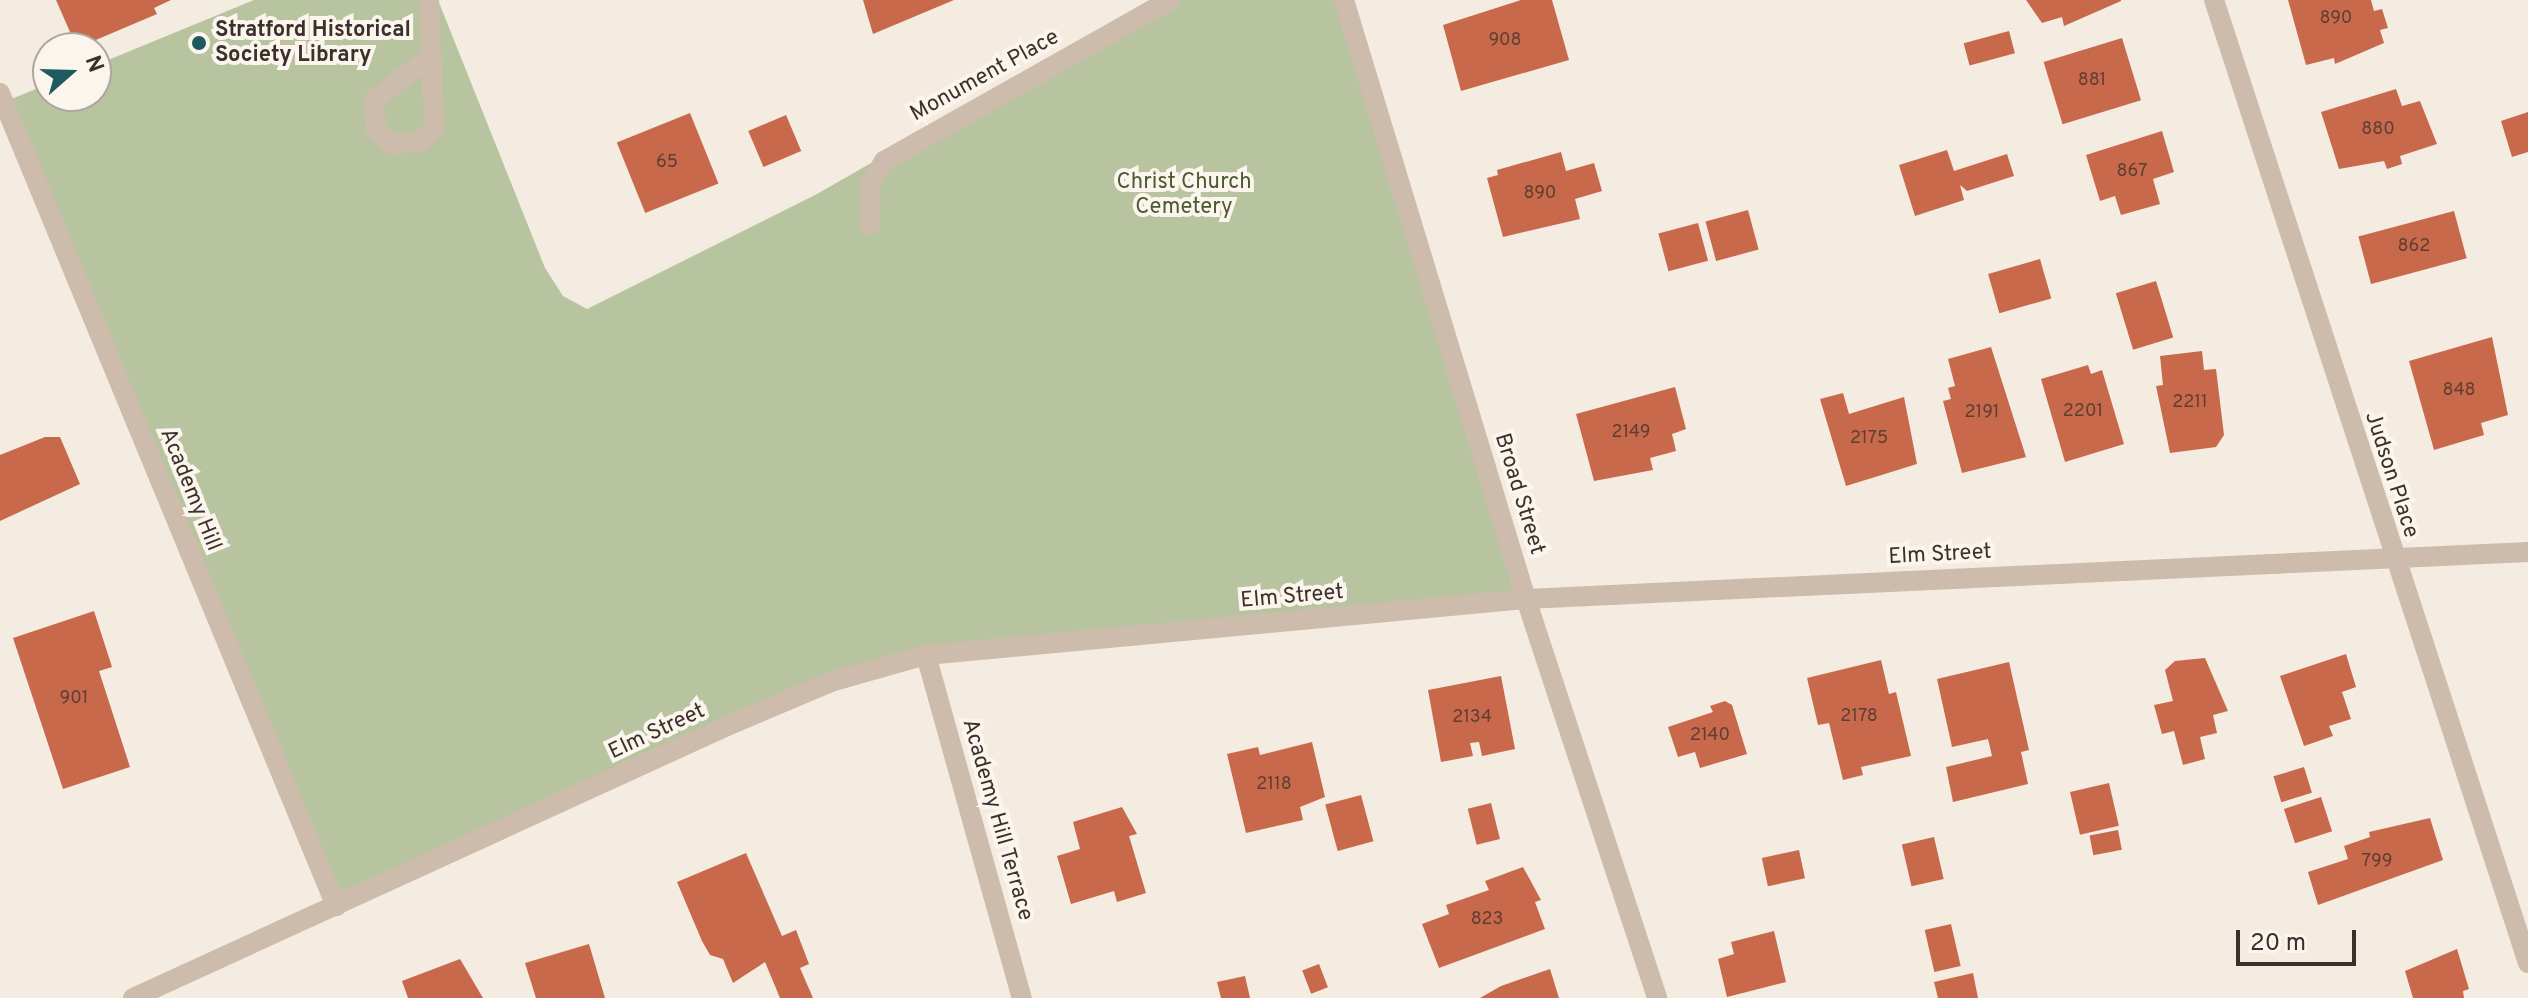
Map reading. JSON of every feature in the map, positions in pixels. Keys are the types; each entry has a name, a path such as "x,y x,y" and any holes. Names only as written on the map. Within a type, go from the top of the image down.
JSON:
{"street":[{"path":"429,0 430,57"},
{"name":"Monument Place","path":"870,225 871,182 884,161 1170,0"},
{"name":"Broad Street","path":"1344,0 1526,599 1657,998"},
{"name":"Judson Place","path":"2214,0 2392,557 2528,963"},
{"name":"Academy Hill","path":"0,93 336,906"},
{"name":"Elm Street","path":"133,998 727,726 831,682 926,655 1526,599 2528,552"},
{"name":"Academy Hill Terrace","path":"926,655 1022,998"}],"green space":[{"name":"Christ Church Cemetery","path":"254,0 438,0 545,268 563,296 587,309 817,194 1155,0 1344,0 1526,599 926,655 831,682 336,906 4,102 32,91 32,112 112,112 112,58"}],"building":[{"path":"56,0 171,0 154,8 157,14 112,33 70,32"},
{"path":"863,0 954,0 873,34"},
{"path":"1521,0 1552,0 1569,60 1461,91 1443,25"},
{"path":"2026,0 2121,1 2064,26 2062,17 2042,23"},
{"path":"2288,0 2371,0 2374,11 2382,9 2388,28 2380,30 2384,43 2335,64 2334,58 2306,65"},
{"path":"2009,31 2015,53 1970,65 1964,43"},
{"path":"2122,38 2141,100 2063,124 2044,62"},
{"path":"2396,89 2402,106 2420,101 2437,144 2400,156 2402,164 2387,169 2384,161 2339,169 2321,112"},
{"path":"2528,112 2528,152 2512,157 2501,121"},
{"path":"690,113 718,183 645,213 617,143"},
{"path":"786,115 801,151 763,167 748,131"},
{"path":"2162,131 2174,172 2153,179 2160,204 2121,215 2115,196 2100,201 2086,155"},
{"path":"1947,150 1954,171 2007,154 2014,176 1967,191 1960,185 1964,200 1915,216 1899,165"},
{"path":"1561,152 1566,171 1594,163 1602,191 1575,199 1580,219 1503,237 1487,178 1498,175 1497,170"},
{"path":"1748,210 1759,250 1716,261 1705,221"},
{"path":"2454,211 2467,258 2371,284 2358,237"},
{"path":"1698,223 1708,261 1668,271 1658,234"},
{"path":"2040,259 2051,298 1999,313 1988,274"},
{"path":"2156,281 2173,337 2133,350 2116,293"},
{"path":"2492,337 2508,415 2481,423 2484,435 2434,450 2409,361"},
{"path":"1991,347 2026,457 1962,473 1943,401 1951,399 1948,388 1955,386 1948,359"},
{"path":"2202,351 2204,370 2216,369 2224,435 2216,447 2170,453 2156,386 2163,385 2160,356"},
{"path":"2088,365 2091,374 2102,370 2124,444 2065,462 2041,379"},
{"path":"1675,387 1686,429 1672,434 1676,451 1650,458 1653,470 1594,481 1576,414"},
{"path":"1843,393 1849,414 1904,397 1917,464 1846,486 1820,399"},
{"path":"45,437 60,437 80,484 0,521 0,455"},
{"path":"94,611 112,667 99,671 130,767 63,789 13,638"},
{"path":"2346,654 2356,687 2342,692 2351,719 2329,726 2333,736 2304,746 2280,676"},
{"path":"2205,658 2228,711 2213,715 2217,733 2200,737 2205,759 2183,765 2174,731 2162,734 2154,705 2173,701 2165,670 2175,661"},
{"path":"1881,660 1889,694 1896,692 1911,756 1861,767 1863,775 1843,780 1829,723 1818,725 1807,678"},
{"path":"2009,662 2029,750 2021,752 2028,784 1953,802 1946,767 1992,756 1988,739 1952,747 1937,679"},
{"path":"1501,676 1515,749 1482,756 1479,742 1470,743 1473,756 1441,762 1428,690"},
{"path":"1725,701 1732,705 1747,754 1700,768 1695,752 1678,757 1668,727 1713,712 1710,706"},
{"path":"1312,742 1325,797 1300,807 1303,820 1246,833 1227,754 1258,747 1260,755"},
{"path":"2304,767 2312,793 2281,802 2273,776"},
{"path":"2109,783 2119,826 2080,835 2070,792"},
{"path":"1361,795 1373,841 1338,851 1325,805"},
{"path":"2321,797 2332,831 2295,843 2284,809"},
{"path":"1491,803 1500,839 1477,845 1468,809"},
{"path":"1122,807 1137,834 1129,836 1146,893 1117,902 1114,891 1071,904 1057,856 1080,849 1073,822"},
{"path":"2430,818 2443,860 2318,905 2308,872 2348,859 2344,846 2370,837 2369,832"},
{"path":"2118,830 2122,850 2093,855 2090,836"},
{"path":"1934,837 1944,879 1912,886 1902,844"},
{"path":"1799,850 1805,878 1768,886 1762,858"},
{"path":"746,853 782,936 796,930 809,964 800,968 813,998 780,998 765,962 733,983 723,959 710,955 702,941 677,882"},
{"path":"1523,867 1541,900 1535,902 1545,929 1439,968 1422,924 1449,914 1446,905 1489,890 1485,881"},
{"path":"1951,924 1961,966 1934,972 1925,930"},
{"path":"1774,931 1786,982 1727,997 1718,959 1734,954 1731,942"},
{"path":"589,944 605,998 536,998 525,963"},
{"path":"2457,949 2469,989 2463,991 2464,998 2413,998 2405,971"},
{"path":"460,959 483,998 408,998 402,981"},
{"path":"1319,964 1328,987 1311,994 1302,970"},
{"path":"1550,969 1559,998 1480,998 1501,986"},
{"path":"1973,973 1978,998 1938,998 1934,982"},
{"path":"1245,976 1250,998 1221,998 1217,982"}],"place":[{"name":"Stratford Historical Society Library","path":"199,43"}]}
